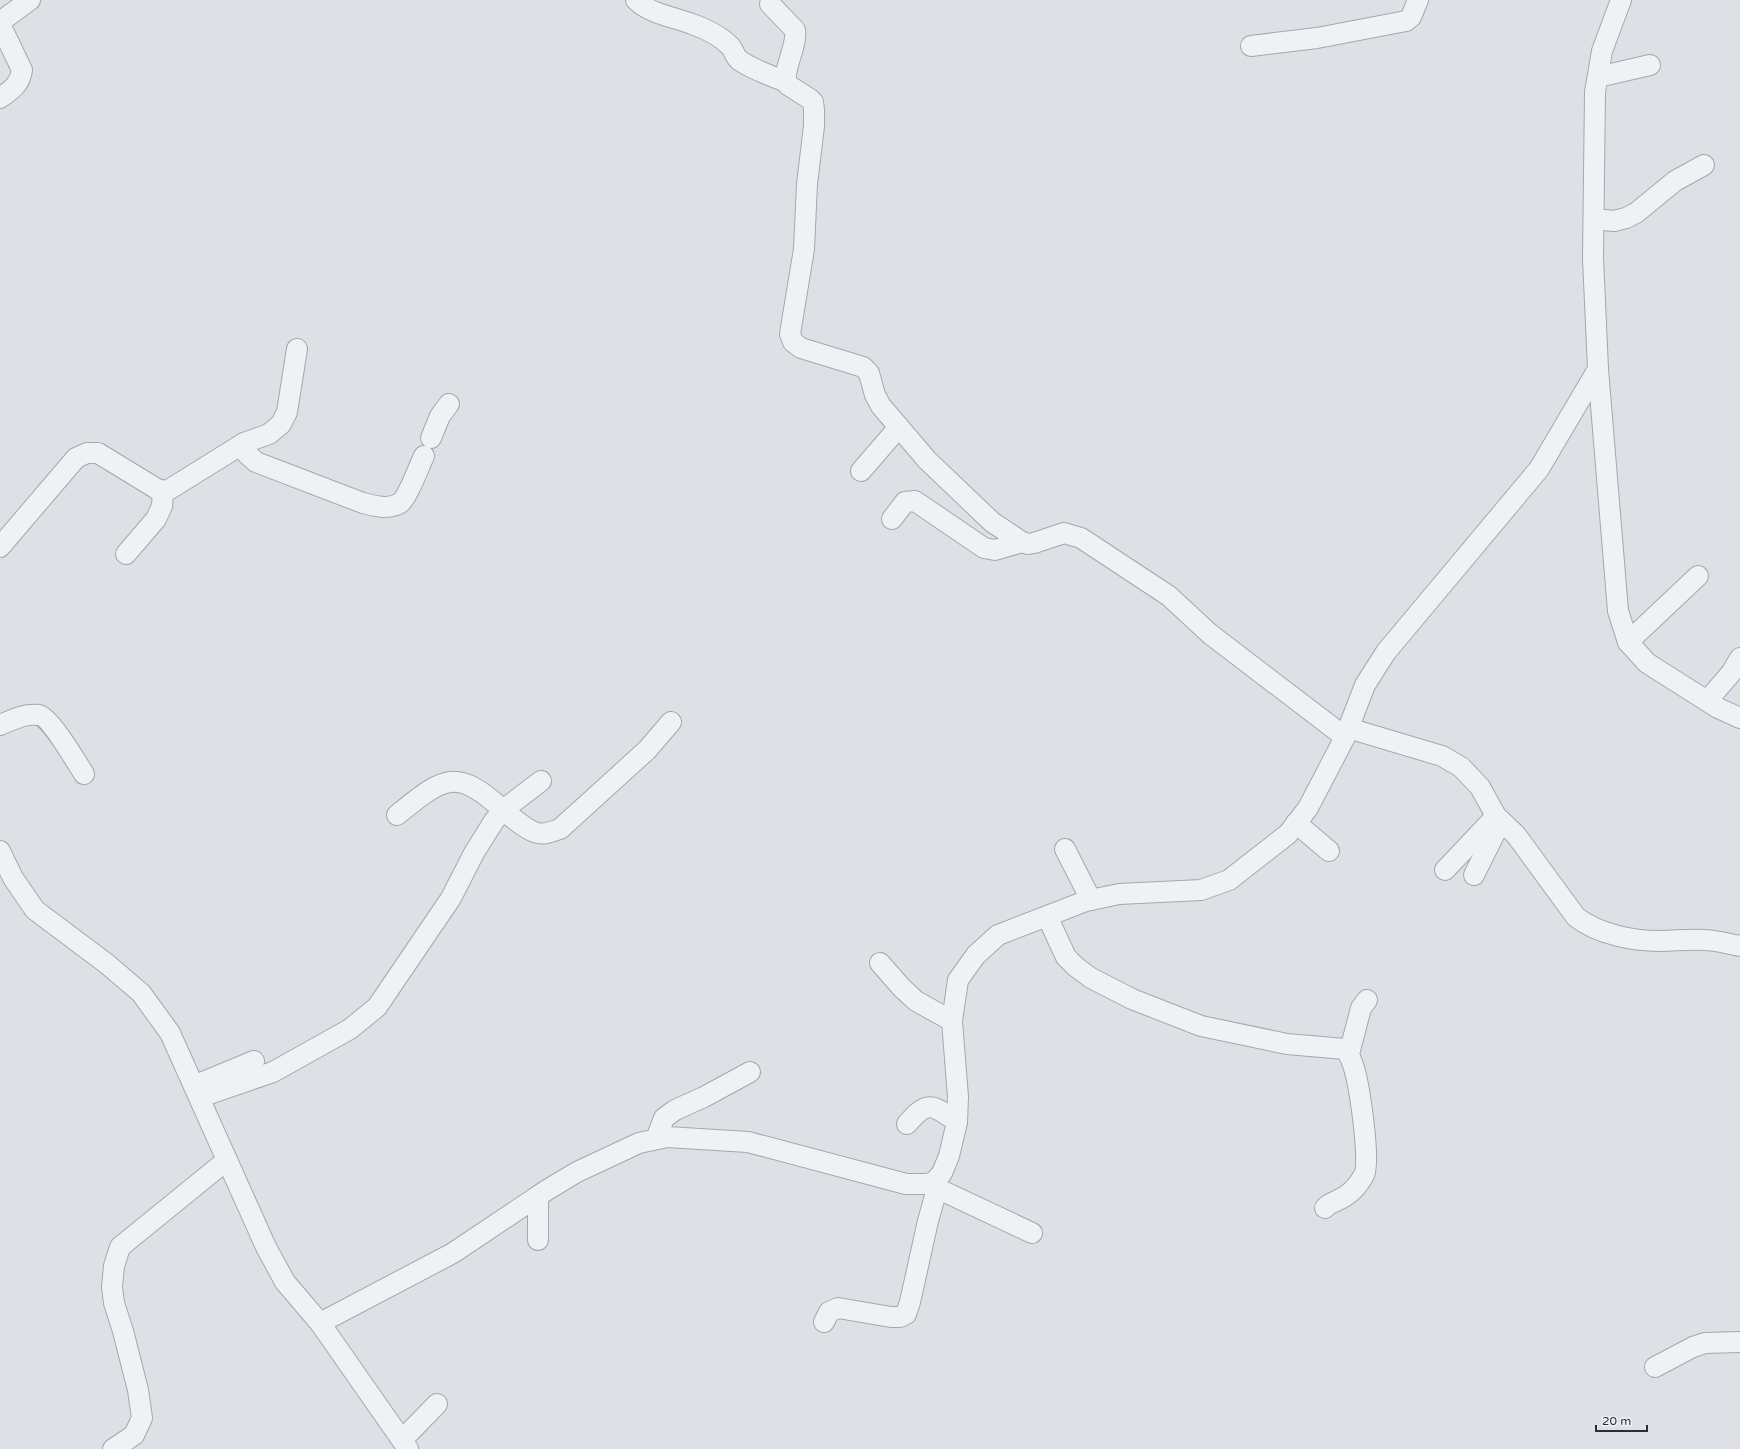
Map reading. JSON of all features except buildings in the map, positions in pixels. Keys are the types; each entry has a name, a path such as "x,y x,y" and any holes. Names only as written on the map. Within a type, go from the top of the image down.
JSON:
{"street":[{"path":"0,98 16,86 21,78 22,70 0,23 30,0"},
{"path":"636,0 645,7 693,24 715,34 724,40 740,61 786,82 810,99 814,105 814,126 807,184 804,249 790,334 791,338 796,346 863,367 869,373 875,395 881,406 927,460 992,522 1022,542"},
{"path":"1251,46 1317,38 1406,20 1411,17 1418,0"},
{"path":"1621,0 1602,51 1595,92 1593,258 1598,369 1618,611 1628,642 1647,663 1708,701 1740,718"},
{"path":"770,4 795,30 795,42 786,72 786,82"},
{"path":"1598,76 1650,65"},
{"path":"1594,219 1614,220 1626,218 1636,213 1674,181 1704,165"},
{"path":"0,547 76,458 87,453 98,453 157,489 163,491 170,489 244,443 269,434 281,424 287,412 297,349"},
{"path":"824,1322 829,1312 838,1308 891,1317 900,1317 906,1314 928,1221 932,1187 942,1173 949,1156 957,1122 958,1097 952,1021 958,980 976,955 998,935 1091,900 1119,894 1201,890 1229,880 1288,834 1308,808 1347,732 1366,685 1386,652 1539,469 1598,369"},
{"path":"244,443 246,453 256,462 363,503 377,506 392,506 400,503 406,494 428,447 440,416 449,404"},
{"path":"861,471 899,427"},
{"path":"126,554 156,519 162,506 163,491"},
{"path":"892,519 904,502 915,501 984,548 995,550 1022,542 1034,543 1064,533 1081,538 1169,596 1210,634 1347,732 1442,756 1461,767 1480,787 1499,818 1516,835 1576,917 1583,922 1601,930 1636,939 1660,941 1705,940 1740,946"},
{"path":"1628,642 1698,576"},
{"path":"1708,701 1732,672 1740,658"},
{"path":"0,725 28,715 41,715 51,724 84,774"},
{"path":"397,815 430,789 442,783 454,781 473,786 520,823 538,833 548,833 560,829 647,750 671,722"},
{"path":"197,1091 272,1072 350,1030 377,1007 451,898 474,853 494,821 503,810 541,781"},
{"path":"1445,870 1499,818"},
{"path":"1474,875 1499,818"},
{"path":"1296,823 1329,851"},
{"path":"1065,849 1091,900"},
{"path":"0,851 13,878 35,910 107,964 141,993 170,1033 266,1247 285,1282 320,1323 405,1444 437,1404"},
{"path":"1047,916 1066,957 1076,967 1091,978 1132,999 1201,1026 1287,1044 1342,1048 1349,1054 1354,1066 1363,1121 1366,1170 1355,1189 1340,1200 1328,1204 1325,1208"},
{"path":"880,963 902,988 916,1001 952,1021"},
{"path":"1349,1054 1361,1008 1367,1000"},
{"path":"197,1091 254,1061"},
{"path":"656,1139 664,1118 675,1110 699,1100 750,1072"},
{"path":"907,1124 919,1110 933,1106 957,1122"},
{"path":"320,1323 453,1253 538,1196 577,1172 638,1143 667,1137 748,1142 906,1184 932,1187 1032,1233"},
{"path":"113,1449 134,1436 142,1418 138,1390 123,1331 114,1303 112,1287 114,1266 120,1247 227,1160"},
{"path":"538,1196 538,1240"},
{"path":"1655,1367 1693,1347 1705,1343 1740,1342"}]}
